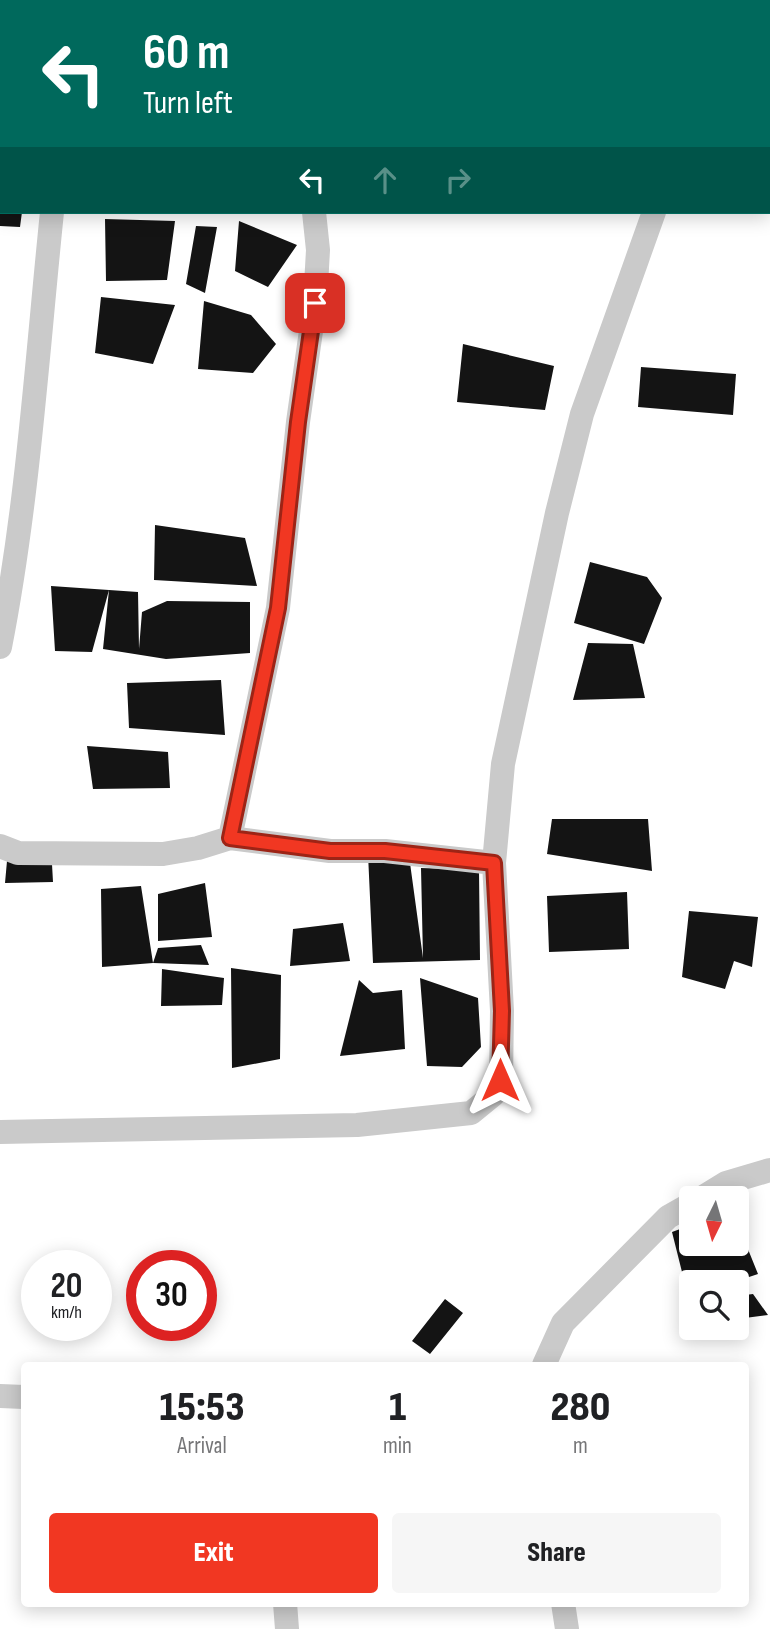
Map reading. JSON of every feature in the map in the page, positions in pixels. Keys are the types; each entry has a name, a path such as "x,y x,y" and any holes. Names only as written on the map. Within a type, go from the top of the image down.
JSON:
{"street":[{"path":"0,647 8,609 32,418 52,214"},
{"path":"230,838 278,608 298,422 315,303 318,250 314,214"},
{"path":"0,1132 357,1125 471,1114 493,1095 500,1080 502,1011 494,863 503,764 560,501 582,414 653,214"},
{"path":"0,846 18,853 163,854 198,848 230,838 330,851 385,851 494,863"},
{"path":"721,1186 770,1170"},
{"path":"545,1362 563,1323 668,1217 679,1211"},
{"path":"0,1396 21,1397"},
{"path":"285,1607 288,1629"},
{"path":"564,1607 567,1629"}],"building":[{"path":"0,214 22,214 20,227 0,226"},
{"path":"105,219 175,221 167,280 106,281"},
{"path":"239,221 297,245 268,287 235,271"},
{"path":"196,226 217,227 205,293 186,284"},
{"path":"101,297 175,305 153,364 95,353"},
{"path":"204,301 251,315 276,344 253,373 198,369"},
{"path":"463,344 554,366 545,410 457,402"},
{"path":"641,367 736,374 733,415 638,407"},
{"path":"155,525 245,538 257,586 154,580"},
{"path":"590,562 647,577 662,598 644,644 574,623"},
{"path":"51,586 109,590 92,652 55,651"},
{"path":"109,590 138,592 139,649 142,612 167,601 250,602 250,653 166,659 103,649"},
{"path":"588,643 633,644 645,698 573,700"},
{"path":"221,680 225,735 129,728 127,683"},
{"path":"87,746 168,752 170,788 93,789"},
{"path":"552,819 648,819 652,871 547,854"},
{"path":"368,854 410,863 423,958 421,868 479,870 480,960 373,963"},
{"path":"7,861 52,864 53,882 5,883"},
{"path":"205,883 212,937 158,941 158,894"},
{"path":"141,886 153,963 102,967 101,889"},
{"path":"627,892 629,949 549,952 547,896"},
{"path":"689,911 758,917 752,967 734,961 725,989 682,977"},
{"path":"343,923 350,961 290,966 293,929"},
{"path":"201,945 209,965 153,963 158,948"},
{"path":"231,968 281,975 280,1059 232,1068"},
{"path":"162,969 224,978 222,1005 161,1006"},
{"path":"420,978 478,998 481,1047 462,1067 427,1066"},
{"path":"359,980 373,993 402,990 405,1049 340,1056"},
{"path":"679,1229 679,1256 749,1256 749,1252 758,1274 749,1277 749,1270 682,1270 672,1232"},
{"path":"749,1294 753,1294 768,1315 749,1317"},
{"path":"445,1299 463,1313 430,1354 412,1341"}],"route":[{"path":"315,303 298,422 278,608 230,838 330,851 385,851 494,863 502,1011 500,1080"}]}
